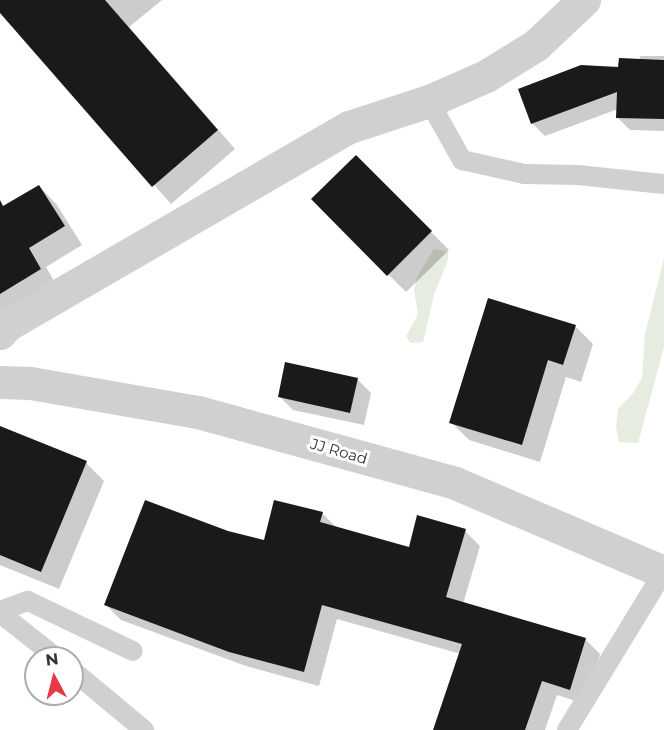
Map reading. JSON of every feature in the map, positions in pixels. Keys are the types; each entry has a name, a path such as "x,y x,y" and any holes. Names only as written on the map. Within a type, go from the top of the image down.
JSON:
{"street":[{"path":"0,333 7,325 349,127 429,101 486,76 536,45 584,0"},
{"name":"JJ Road","path":"0,382 30,384 198,412 455,483 664,571"}],"lane":[{"path":"429,101 462,160 524,174 578,175 664,184"},
{"path":"567,730 664,571"},
{"path":"42,646 0,612 28,601 133,651"},
{"path":"84,680 144,730"}],"shaded area":[{"path":"434,249 448,252 448,260 434,295 423,342 410,343 406,336 418,314 414,290 417,277"},
{"path":"664,258 664,347 638,443 619,442 616,427 618,409 634,392 642,378 645,334"}],"building":[{"path":"0,0 105,0 218,130 152,187 0,13"},
{"path":"619,58 664,60 664,119 616,118 617,92 531,124 518,89 581,65 618,67"},
{"path":"356,155 432,231 387,276 311,199"},
{"path":"39,185 65,226 29,248 41,269 0,294 0,200 3,206"},
{"path":"488,298 576,325 563,365 548,360 522,445 449,423"},
{"path":"285,362 358,378 350,413 278,397"},
{"path":"0,426 87,461 41,572 0,555"},
{"path":"145,500 228,531 264,540 274,500 323,512 320,522 409,547 417,515 466,529 446,597 586,638 570,690 542,681 525,730 433,730 462,644 322,605 304,672 229,652 104,605"}]}
